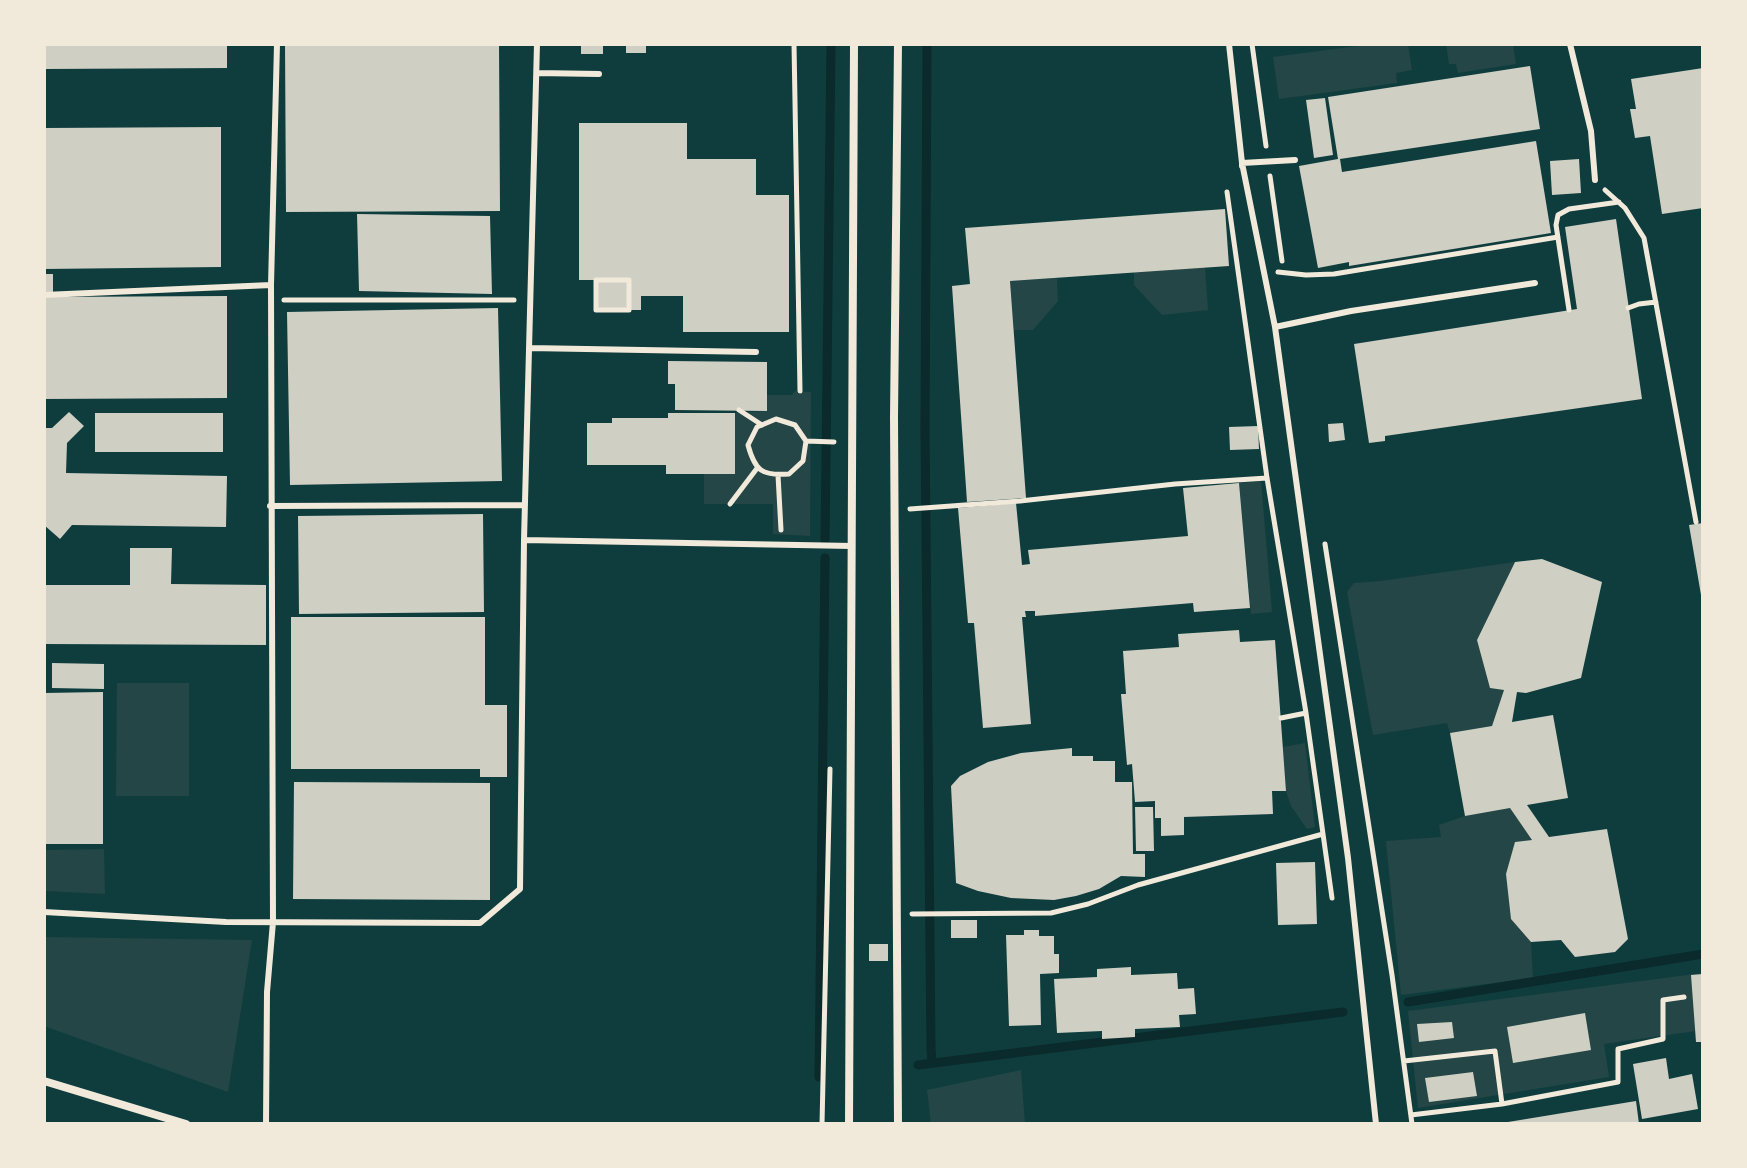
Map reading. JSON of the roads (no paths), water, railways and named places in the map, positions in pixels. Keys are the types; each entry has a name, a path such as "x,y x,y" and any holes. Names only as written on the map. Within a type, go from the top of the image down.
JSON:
{"street":[{"path":"849,1124 854,44"},
{"path":"898,44 894,417 898,1124"},
{"path":"44,1081 186,1124"}],"lane":[{"path":"266,1124 267,992 273,922 271,285 277,44"},
{"path":"44,912 226,922 480,923 520,889 524,540 537,44"},
{"path":"1229,44 1242,163 1275,327 1344,836 1376,1124"},
{"path":"1570,44 1591,131 1595,180"},
{"path":"537,73 599,74"},
{"path":"1242,163 1295,160"},
{"path":"1275,327 1351,311 1535,283"},
{"path":"44,295 271,285"},
{"path":"529,348 756,352"},
{"path":"270,506 525,505"},
{"path":"524,540 852,546"}],"waterway":[{"path":"825,540 831,44"},
{"path":"927,44 925,429 932,1063"},
{"path":"819,1077 825,558"},
{"path":"1408,1002 1703,954"},
{"path":"918,1065 1343,1012"}]}
